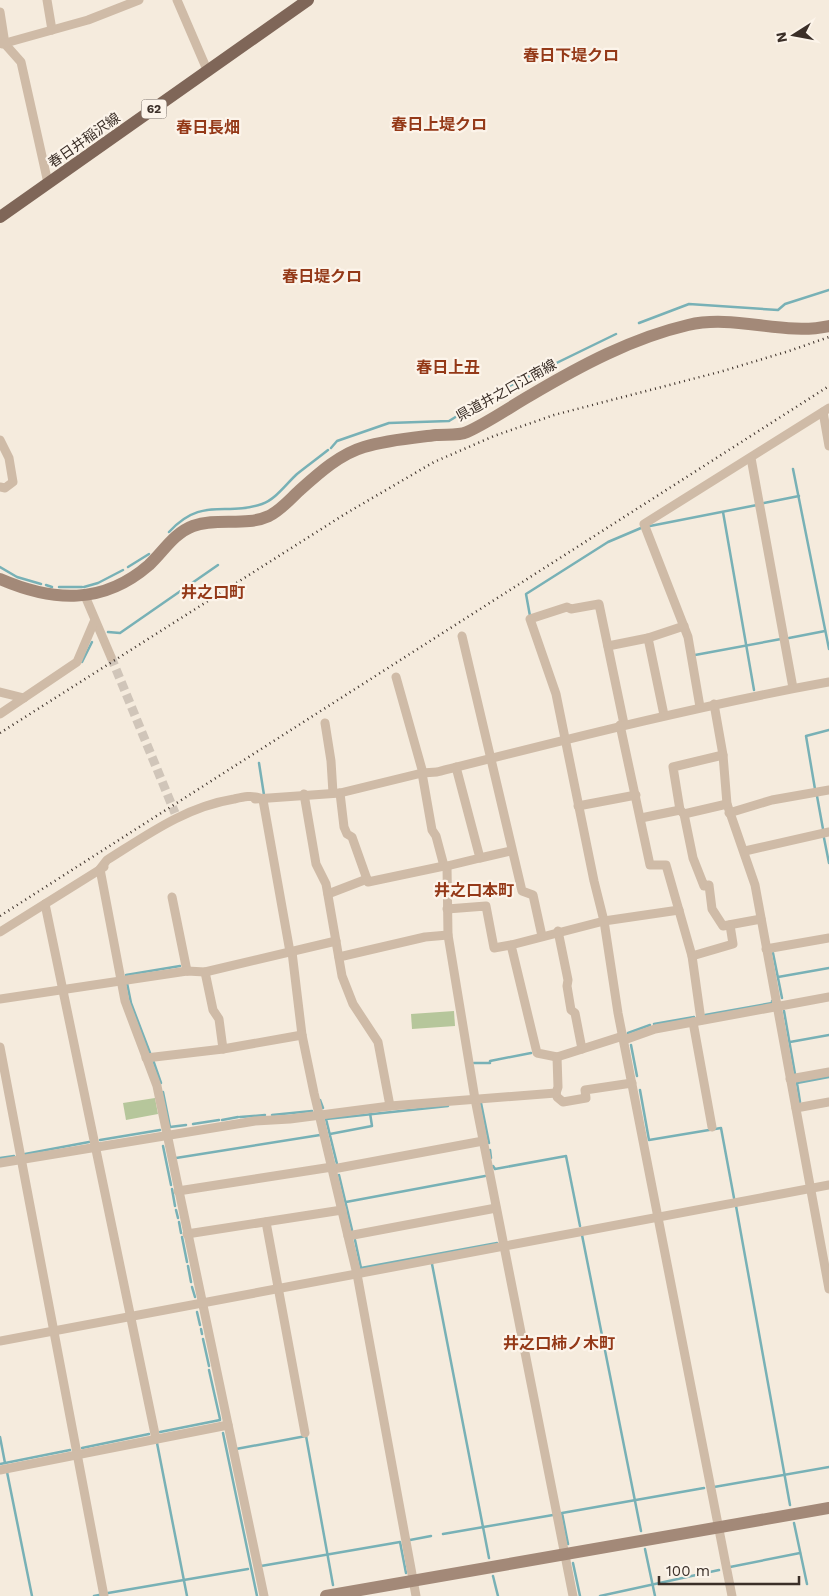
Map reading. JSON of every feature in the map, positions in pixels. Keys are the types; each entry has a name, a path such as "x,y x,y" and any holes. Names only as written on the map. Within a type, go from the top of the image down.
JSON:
{"main road":[{"name":"春日井稲沢線","path":"0,217 308,0"},
{"name":"県道井之口江南線","path":"0,579 28,591 41,594 85,596 105,591 147,567 175,537 190,527 205,522 253,520 270,515 326,468 349,453 363,447 397,440 464,433 608,353 667,332 706,322 809,328 829,326"},
{"path":"326,1596 829,1508"}],"street":[{"path":"47,0 52,30"},
{"path":"3,44 88,20 140,0"},
{"path":"177,0 208,72"},
{"path":"0,12 3,44 21,62 48,184"},
{"path":"700,707 684,626 644,524 826,410 829,446"},
{"path":"0,440 8,458 13,482 5,488 0,488"},
{"path":"751,458 794,688"},
{"path":"85,596 94,622 110,657"},
{"path":"712,1127 697,1021 692,956 666,864 650,865 608,646 598,604 571,609 567,607 530,619 556,694 578,806 604,921 632,1082 717,1528 732,1596"},
{"path":"0,714 78,662 94,622"},
{"path":"608,646 648,638 684,626"},
{"path":"462,636 511,851 522,891 533,895 542,936"},
{"path":"648,638 664,715"},
{"path":"396,677 423,773 429,814 446,866 448,935 475,1099 573,1596"},
{"path":"0,932 178,822 222,806 304,794 337,793 456,767 622,724 829,682"},
{"path":"0,692 24,698"},
{"path":"714,704 723,755 728,809 745,851 755,885 829,1289"},
{"path":"325,722 344,827 347,834 352,837 368,882 511,851"},
{"path":"723,755 673,767 682,812 693,858 704,886 709,886 712,909 724,926 761,918"},
{"path":"456,767 480,858"},
{"path":"641,818 682,812 728,809 829,790"},
{"path":"304,794 316,864 323,874 328,894 342,976 353,1004 378,1042 390,1106"},
{"path":"578,806 636,795"},
{"path":"262,799 253,796 220,801 176,815 107,860 100,869 125,1001 157,1086 264,1596"},
{"path":"262,799 291,952 302,1035 357,1274 416,1596"},
{"path":"745,851 829,832"},
{"path":"328,894 367,879"},
{"path":"172,897 186,971"},
{"path":"45,904 156,1439"},
{"path":"447,910 486,906 494,948 604,921 679,910"},
{"path":"692,956 733,944 730,925"},
{"path":"558,931 568,980 567,986 571,1010 575,1013 582,1049"},
{"path":"339,958 425,937 448,935"},
{"path":"766,949 829,938"},
{"path":"0,999 186,971 205,972 336,941"},
{"path":"512,945 537,1053 557,1057 655,1029 829,998"},
{"path":"205,972 213,1010 219,1019 224,1049"},
{"path":"146,1058 224,1049 302,1035"},
{"path":"0,1047 104,1596"},
{"path":"557,1057 558,1087 556,1093 557,1097 563,1102 586,1098 585,1090 632,1082"},
{"path":"790,1079 829,1072"},
{"path":"0,1163 255,1120 390,1106 556,1093"},
{"path":"796,1108 829,1102"},
{"path":"178,1191 333,1168 483,1141"},
{"path":"0,1341 829,1185"},
{"path":"348,1236 496,1208"},
{"path":"187,1234 342,1210"},
{"path":"266,1222 305,1433"},
{"path":"0,1470 228,1424"}],"green space":[{"path":"454,1011 455,1026 412,1029 411,1014"},
{"path":"155,1098 158,1114 126,1120 123,1103"}],"waterway":[{"path":"639,323 689,304 778,310 785,304 829,290"},
{"path":"331,448 337,441 389,423 449,421 493,394 616,334"},
{"path":"169,532 192,514 214,509 236,509 267,502 297,474 328,450"},
{"path":"793,469 829,649"},
{"path":"764,503 799,496"},
{"path":"650,526 757,505"},
{"path":"723,512 754,690"},
{"path":"530,616 526,594 608,542 641,528"},
{"path":"128,567 149,554"},
{"path":"108,632 120,633 218,565"},
{"path":"0,567 17,577 41,584"},
{"path":"84,587 98,583 123,570"},
{"path":"46,585 52,587"},
{"path":"59,587 82,587"},
{"path":"789,638 825,631"},
{"path":"695,655 781,639"},
{"path":"82,662 92,642"},
{"path":"815,789 806,736 829,730"},
{"path":"259,763 264,795"},
{"path":"817,796 823,829"},
{"path":"824,838 829,863"},
{"path":"773,953 782,998"},
{"path":"126,975 180,966"},
{"path":"778,977 829,968"},
{"path":"127,983 131,1003 150,1053"},
{"path":"705,1015 772,1003 772,1001"},
{"path":"784,1011 795,1074"},
{"path":"654,1024 694,1017"},
{"path":"628,1033 650,1025"},
{"path":"790,1042 829,1035"},
{"path":"631,1045 637,1076"},
{"path":"474,1063 490,1063 490,1061 531,1053"},
{"path":"153,1060 161,1083"},
{"path":"800,1102 797,1083 829,1077"},
{"path":"640,1090 649,1140 721,1128 734,1198"},
{"path":"163,1092 170,1127 186,1125"},
{"path":"320,1100 323,1108"},
{"path":"481,1103 489,1143"},
{"path":"337,1164 326,1119 448,1106"},
{"path":"272,1115 312,1111"},
{"path":"330,1134 372,1126 370,1113"},
{"path":"240,1117 265,1115"},
{"path":"222,1120 238,1117"},
{"path":"193,1124 219,1120"},
{"path":"100,1140 160,1130"},
{"path":"176,1158 320,1135"},
{"path":"25,1154 89,1142"},
{"path":"163,1146 171,1185"},
{"path":"490,1150 491,1158"},
{"path":"0,1158 14,1156"},
{"path":"493,1166 495,1169 566,1156 580,1226"},
{"path":"339,1175 352,1230"},
{"path":"346,1202 485,1176"},
{"path":"172,1189 175,1206"},
{"path":"736,1206 790,1505"},
{"path":"176,1210 178,1218"},
{"path":"179,1222 181,1233"},
{"path":"582,1235 641,1531"},
{"path":"182,1237 187,1262"},
{"path":"355,1240 361,1268 497,1243"},
{"path":"432,1264 489,1558"},
{"path":"188,1266 191,1282"},
{"path":"192,1287 195,1297"},
{"path":"197,1312 200,1325"},
{"path":"201,1329 202,1334"},
{"path":"203,1339 209,1366"},
{"path":"209,1370 220,1419"},
{"path":"160,1432 220,1420"},
{"path":"223,1433 257,1596"},
{"path":"82,1448 149,1434"},
{"path":"236,1449 306,1436 333,1585"},
{"path":"0,1437 5,1463"},
{"path":"157,1443 187,1596"},
{"path":"0,1464 70,1450"},
{"path":"714,1487 829,1467"},
{"path":"7,1472 32,1596"},
{"path":"568,1544 562,1513 704,1488"},
{"path":"443,1534 553,1515"},
{"path":"794,1523 807,1584"},
{"path":"410,1540 431,1536"},
{"path":"261,1566 400,1542 406,1573"},
{"path":"645,1549 655,1596"},
{"path":"730,1567 800,1553"},
{"path":"573,1563 580,1596"},
{"path":"108,1593 248,1569"},
{"path":"600,1596 719,1570"},
{"path":"493,1576 498,1596"},
{"path":"94,1596 99,1595"}],"tunnel":[{"path":"111,657 175,813"}],"railway":[{"path":"0,733 345,514 434,462 494,436 554,415 723,371 829,337"},
{"path":"0,916 829,386"}],"district":[{"name":"春日下堤クロ","path":"571,55"},
{"name":"春日上堤クロ","path":"439,124"},
{"name":"春日長畑","path":"208,127"},
{"name":"春日堤クロ","path":"322,276"},
{"name":"春日上丑","path":"448,367"},
{"name":"井之口町","path":"213,592"},
{"name":"井之口本町","path":"474,890"},
{"name":"井之口柿ノ木町","path":"559,1343"}]}
